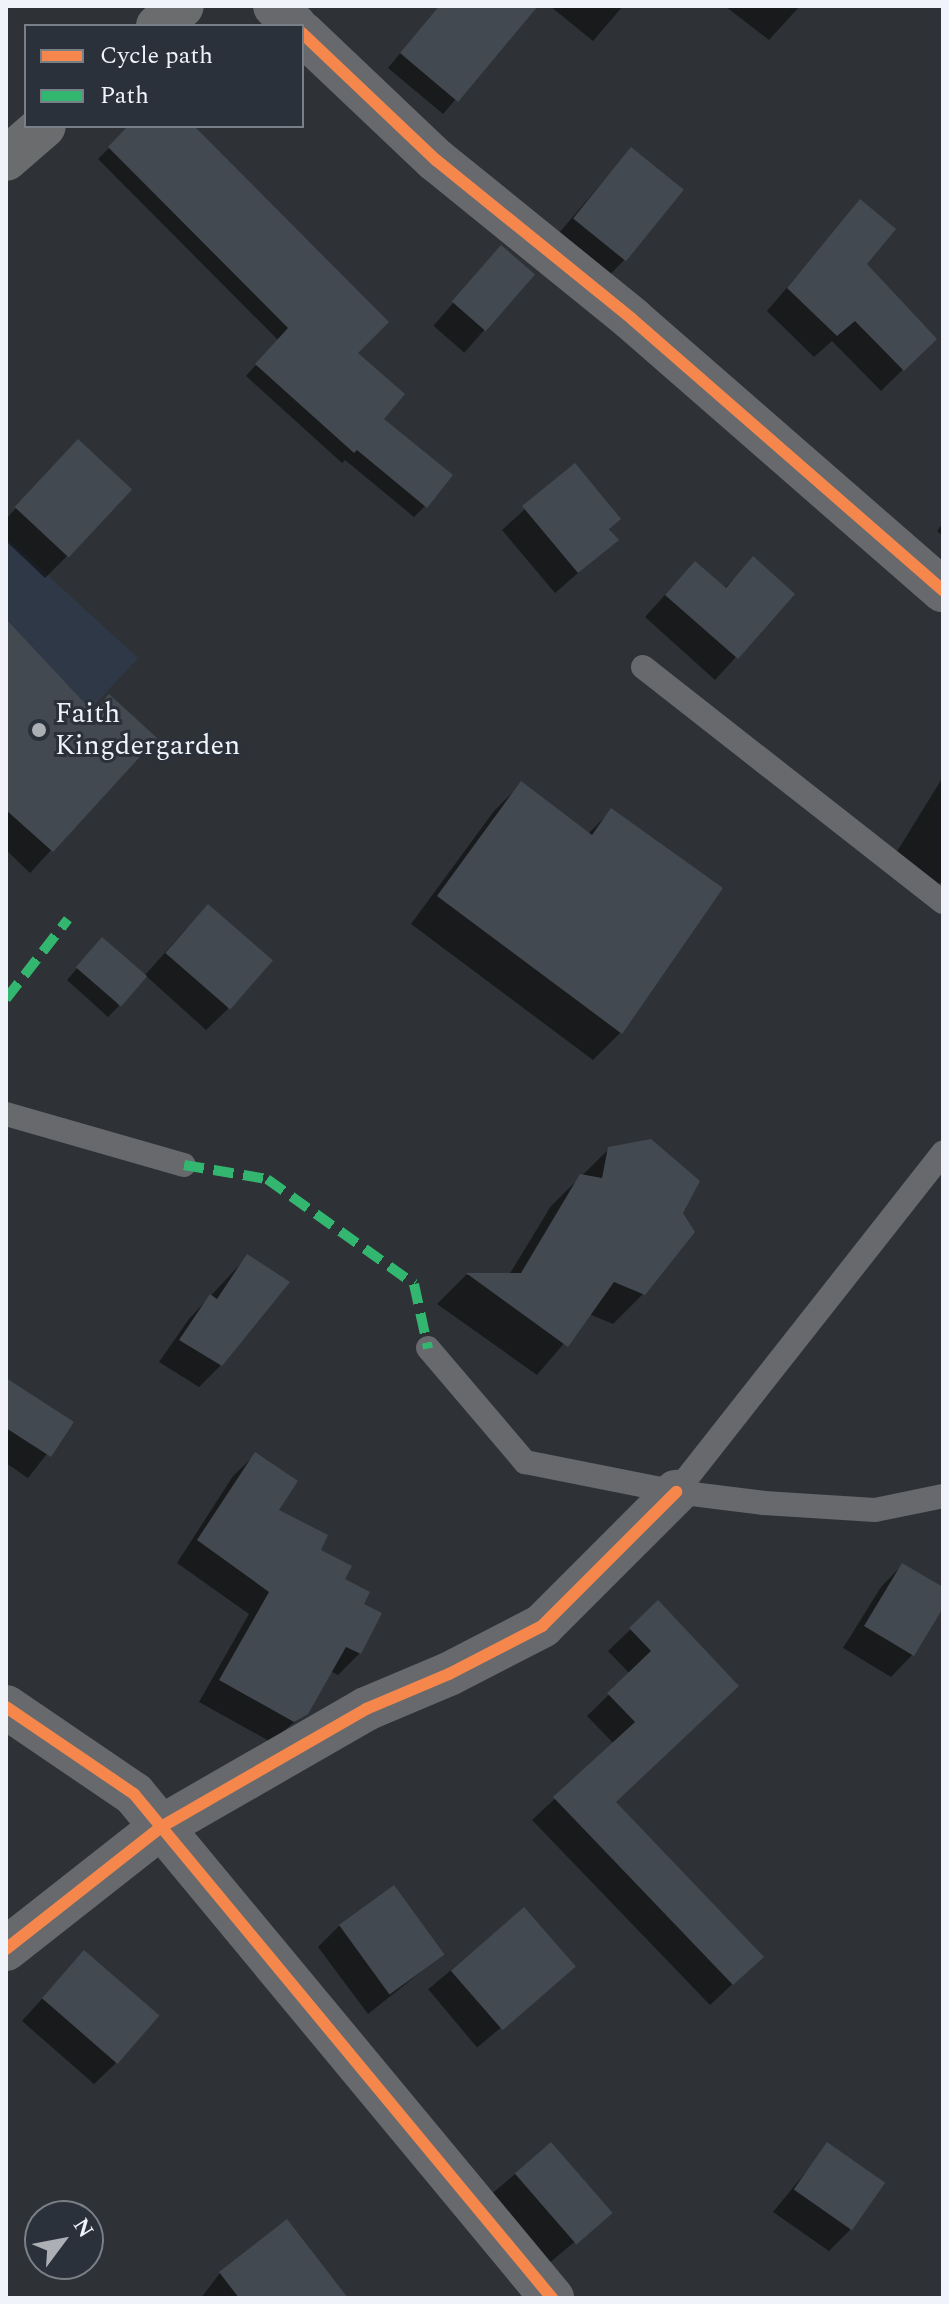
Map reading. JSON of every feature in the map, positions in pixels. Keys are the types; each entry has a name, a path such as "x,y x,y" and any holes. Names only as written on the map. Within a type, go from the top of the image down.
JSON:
{"main road":[{"path":"6,159 42,128"}],"street":[{"path":"275,6 293,24"},
{"path":"304,35 394,124 632,319 943,590"},
{"path":"6,1949 161,1827 366,1709 542,1626 676,1492"},
{"path":"6,1707 134,1794 552,2298"}],"lane":[{"path":"643,667 943,902"},
{"path":"6,1114 184,1165"},
{"path":"676,1492 943,1153"},
{"path":"428,1348 525,1462 676,1492 875,1510 943,1496"}],"shaded area":[{"name":"Faith Kingdergarden","path":"6,537 138,658 6,801"}],"building":[{"path":"439,6 538,6 458,102 400,53"},
{"path":"126,128 196,128 389,322 358,353 405,394 384,419 453,475 427,508 357,450 354,453 255,364 288,328 108,147"},
{"path":"631,147 684,190 626,261 573,218"},
{"path":"860,199 896,229 867,264 937,339 904,371 855,321 837,336 787,288"},
{"path":"501,245 535,275 486,331 452,302"},
{"path":"78,439 132,489 69,557 15,507"},
{"path":"575,463 621,519 609,529 619,540 578,573 522,506"},
{"path":"753,556 795,594 738,659 665,595 695,561 726,588"},
{"path":"6,619 93,712 109,694 157,738 53,852 6,810"},
{"path":"521,781 592,835 611,808 723,888 622,1034 437,896"},
{"path":"208,904 273,960 230,1009 165,953"},
{"path":"102,937 147,976 121,1007 76,967"},
{"path":"651,1139 700,1181 683,1213 695,1232 645,1295 614,1282 568,1347 466,1273 521,1273 580,1174 602,1178 608,1147"},
{"path":"247,1254 290,1282 222,1366 179,1340 210,1294 217,1299"},
{"path":"6,1378 74,1422 51,1457 6,1428"},
{"path":"255,1452 298,1481 279,1510 328,1535 321,1550 352,1566 345,1579 370,1592 364,1604 382,1613 361,1654 346,1647 308,1714 294,1722 219,1680 269,1592 197,1540"},
{"path":"902,1563 943,1587 943,1608 914,1656 864,1626"},
{"path":"658,1600 739,1686 616,1802 764,1957 733,1985 553,1797 635,1722 607,1693 651,1651 629,1628"},
{"path":"394,1885 445,1955 390,1995 339,1925"},
{"path":"524,1907 576,1967 503,2030 451,1971"},
{"path":"84,1950 159,2016 117,2064 42,1998"},
{"path":"551,2142 613,2213 576,2244 515,2173"},
{"path":"827,2142 885,2183 852,2230 794,2190"},
{"path":"287,2219 348,2298 239,2298 219,2272"}],"marked path":[{"path":"6,999 68,919"},
{"path":"184,1165 267,1179 414,1284 428,1348"}],"cycle path":[{"path":"304,35 436,160 632,319 943,590"},
{"path":"6,1949 161,1827 366,1709 449,1674 542,1626 676,1492"},
{"path":"6,1707 134,1794 552,2298"}],"place":[{"name":"Faith Kingdergarden","path":"39,730"}]}
